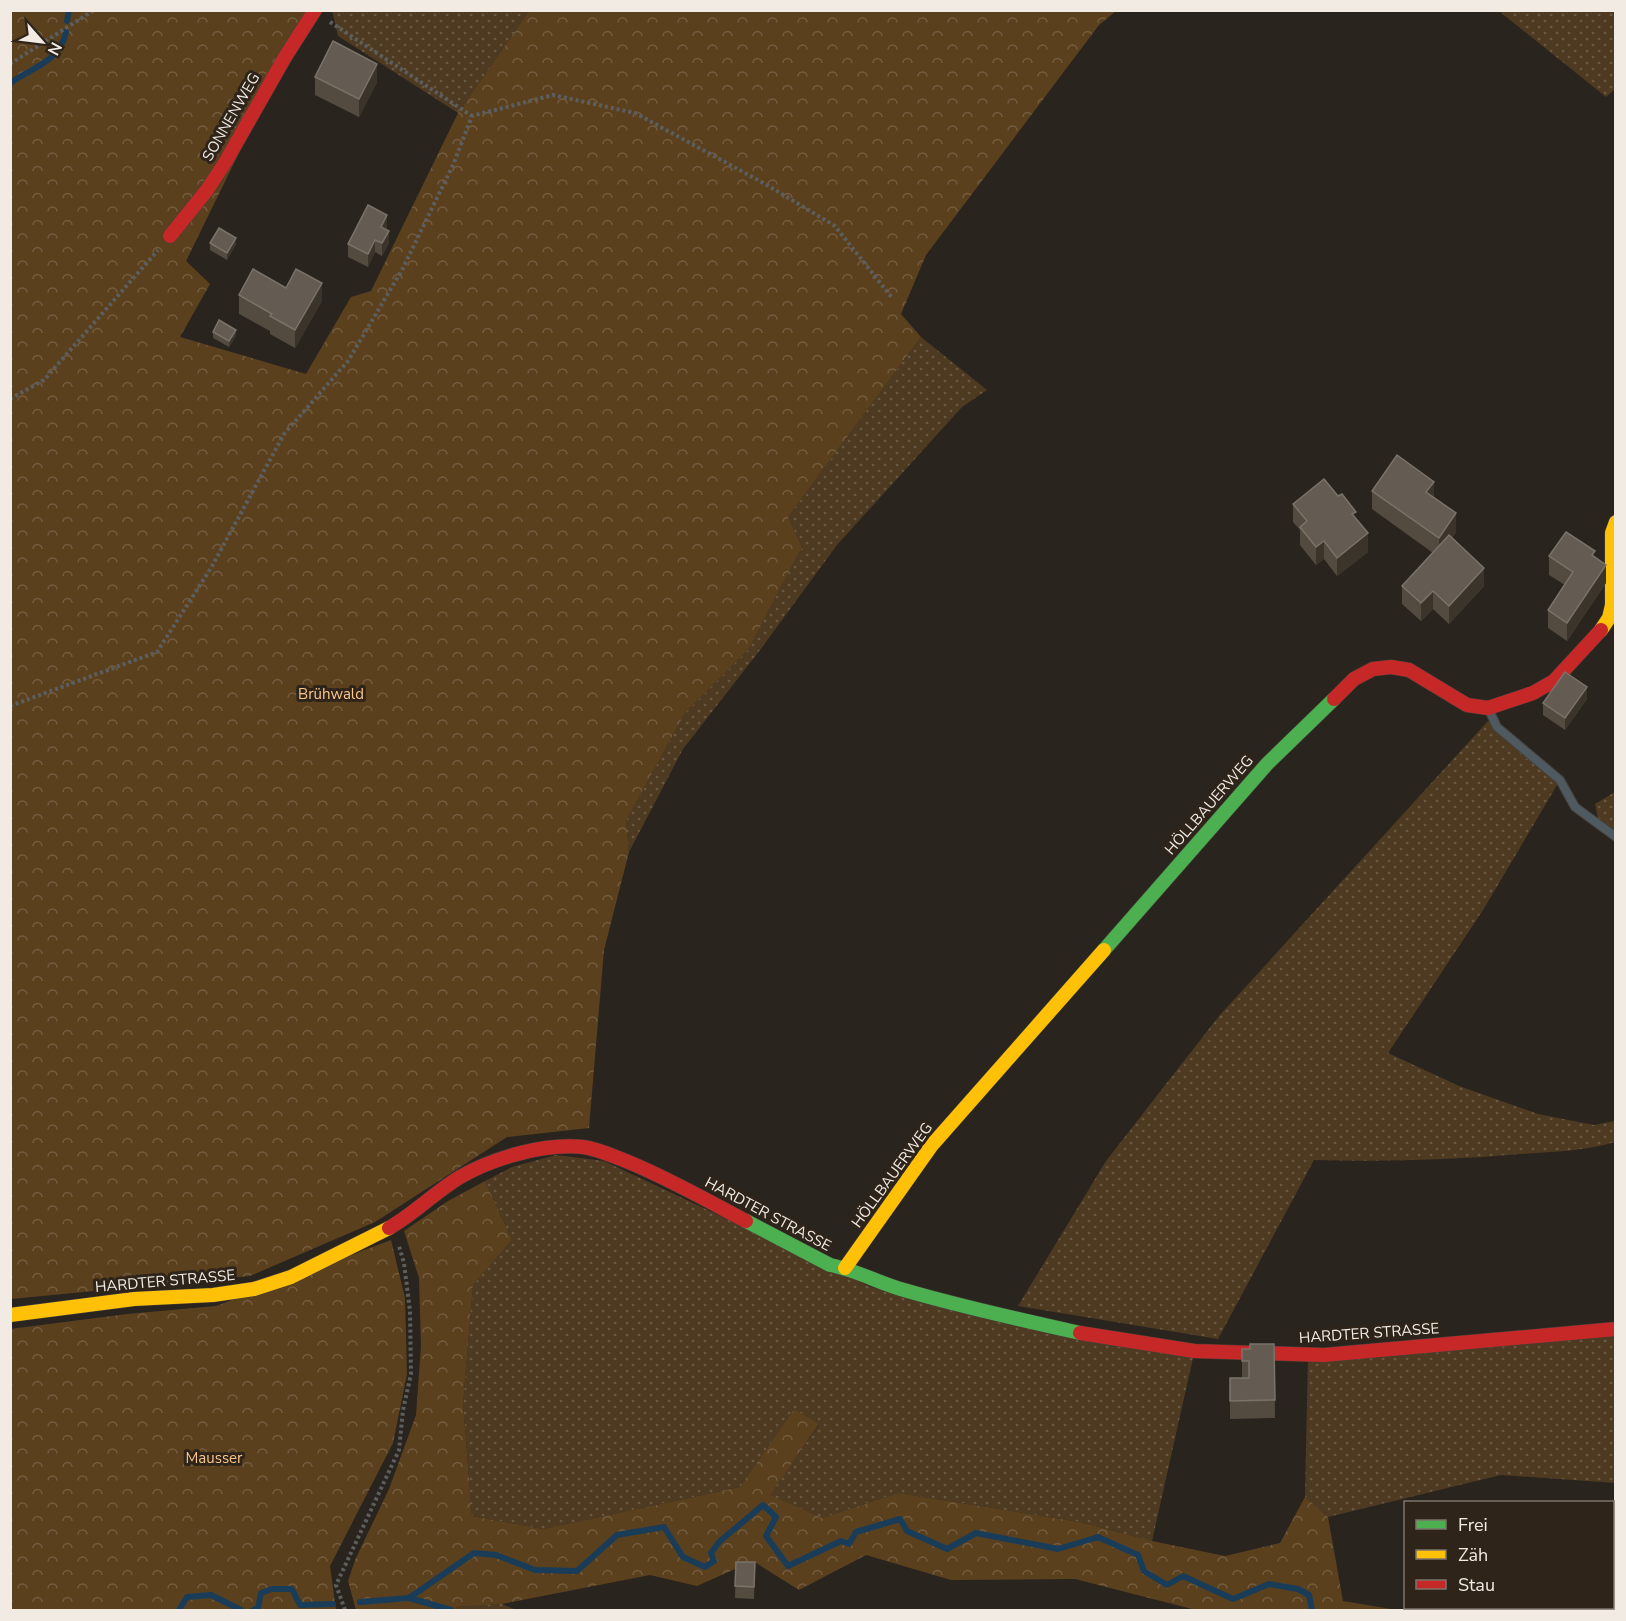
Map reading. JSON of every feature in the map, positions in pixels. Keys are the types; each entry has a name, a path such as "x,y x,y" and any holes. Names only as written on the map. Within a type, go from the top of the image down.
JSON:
{"street":[{"name":"SONNENWEG","path":"170,236 207,190 285,57 315,11"},
{"path":"1488,708 1533,693 1554,681 1601,630 1609,618 1612,605 1612,540 1616,522"},
{"name":"HÖLLBAUERWEG","path":"845,1268 932,1145 1267,764 1354,679 1373,669 1391,667 1409,670 1467,705 1488,708"},
{"name":"HARDTER STRASSE","path":"10,1315 134,1299 213,1295 254,1289 291,1276 392,1226 460,1177 500,1160 536,1149 584,1147 655,1173 830,1265 845,1268 877,1282 974,1310 1085,1334 1194,1351 1324,1355 1616,1329"}],"lane":[{"path":"1488,708 1497,728 1560,780 1575,807 1616,837"}],"path":[{"path":"10,64 94,10"},
{"path":"315,11 472,116 553,95 635,113 767,185 835,226 893,299"},
{"path":"10,706 156,652 211,568 284,434 348,361 402,270 453,165 472,116"},
{"path":"10,399 44,380 170,236"},
{"path":"345,1611 336,1586 399,1450 403,1410 411,1374 410,1311 404,1263 392,1226"}],"shaded area":[{"path":"332,10 529,11 458,113 338,36"},
{"path":"1499,11 1615,11 1615,89 1606,97"},
{"path":"921,337 987,390 962,407 837,545 760,650 683,749 629,852 626,821 685,713 748,650 802,547 788,517"},
{"path":"1488,721 1560,780 1483,910 1388,1053 1459,1086 1538,1114 1594,1125 1615,1121 1615,1142 1568,1151 1469,1158 1392,1161 1314,1160 1218,1339 1018,1306 1106,1161 1219,1016"},
{"path":"1615,792 1615,834 1598,819 1595,804"},
{"path":"556,1155 604,1161 871,1287 1193,1358 1152,1541 1080,1522 898,1493 822,1518 769,1495 819,1425 794,1409 740,1487 543,1529 472,1516 463,1404 473,1285 512,1240 485,1181 512,1167"},
{"path":"1615,1332 1615,1483 1501,1475 1328,1517 1305,1497 1308,1355"},
{"path":"502,1604 516,1610 457,1610 456,1607"}],"green space":[{"name":"Brühwald","path":"309,10 186,261 210,284 180,337 306,374 351,297 371,291 458,113 529,11 1116,11 1099,25 926,255 901,314 921,337 788,517 802,547 748,650 685,713 626,821 629,852 604,950 589,1128 507,1137 375,1222 250,1276 11,1299 11,11"},
{"path":"485,1181 512,1240 473,1285 463,1404 472,1516 543,1529 740,1487 794,1409 819,1424 770,1495 822,1518 898,1493 1080,1522 1152,1541 1225,1556 1280,1543 1305,1497 1328,1517 1343,1601 1397,1610 1196,1610 1075,1579 951,1580 866,1555 799,1590 753,1561 697,1586 650,1575 502,1604 456,1607 457,1610 356,1610 348,1581 355,1560 389,1489 416,1415 421,1346 419,1278 404,1231 448,1201"},
{"name":"Mausser","path":"391,1240 405,1298 407,1374 393,1443 330,1566 336,1610 11,1610 10,1329 127,1314 216,1306"}],"building":[{"path":"333,41 377,64 359,99 315,77"},
{"path":"368,205 387,215 381,227 389,231 382,243 375,240 368,254 348,244"},
{"path":"219,228 236,238 227,253 210,243"},
{"path":"253,269 286,288 296,269 322,283 295,330 239,295"},
{"path":"219,320 236,330 229,341 213,332"},
{"path":"1397,455 1434,482 1426,492 1456,513 1439,538 1372,491"},
{"path":"1324,479 1338,496 1342,494 1356,512 1352,514 1368,533 1337,558 1324,541 1316,547 1300,527 1307,521 1293,504"},
{"path":"1566,532 1595,551 1592,555 1606,565 1567,623 1548,610 1573,572 1549,556"},
{"path":"1449,535 1484,568 1449,606 1433,591 1421,603 1402,586"},
{"path":"1565,672 1587,687 1565,718 1543,703"},
{"path":"1250,1344 1274,1344 1275,1400 1230,1401 1230,1378 1249,1378 1249,1361 1242,1361 1242,1349 1250,1349"},
{"path":"736,1562 755,1562 754,1587 735,1586"}],"waterway":[{"path":"67,21 69,10"},
{"path":"10,83 51,57 63,42 66,32"},
{"path":"360,1602 409,1598 474,1553 496,1555 535,1570 577,1571 617,1535 664,1527 683,1557 705,1567 714,1561 711,1553 719,1542 763,1505 776,1517 766,1536 788,1566 841,1541 849,1544 856,1532 900,1519 907,1531 947,1549 976,1533 1058,1549 1098,1537 1138,1555 1144,1571 1167,1585 1183,1576 1233,1599 1269,1584 1298,1589 1309,1595 1312,1610"},
{"path":"253,1610 258,1608 261,1593 272,1589 292,1589 300,1605 333,1604"},
{"path":"179,1610 187,1597 211,1595 241,1610"},
{"path":"409,1598 451,1610"}],"traffic: fast":[{"path":"1104,950 1267,764 1334,699"},
{"path":"746,1221 830,1265 895,1287 970,1308 1080,1333"}],"traffic: slow":[{"path":"1601,630 1609,618 1612,605 1612,533 1616,522"},
{"path":"845,1268 932,1145 1104,950"},
{"path":"10,1315 134,1299 213,1295 254,1289 291,1277 389,1228"}],"traffic: jam":[{"path":"170,236 207,190 226,161 285,57 315,10"},
{"path":"1334,699 1354,679 1373,669 1391,667 1409,670 1467,705 1488,708 1533,693 1554,681 1601,630"},
{"path":"389,1228 451,1183 473,1170 519,1153 568,1146 594,1149 626,1161 746,1221"},
{"path":"1080,1333 1194,1351 1324,1355 1616,1329"}]}
